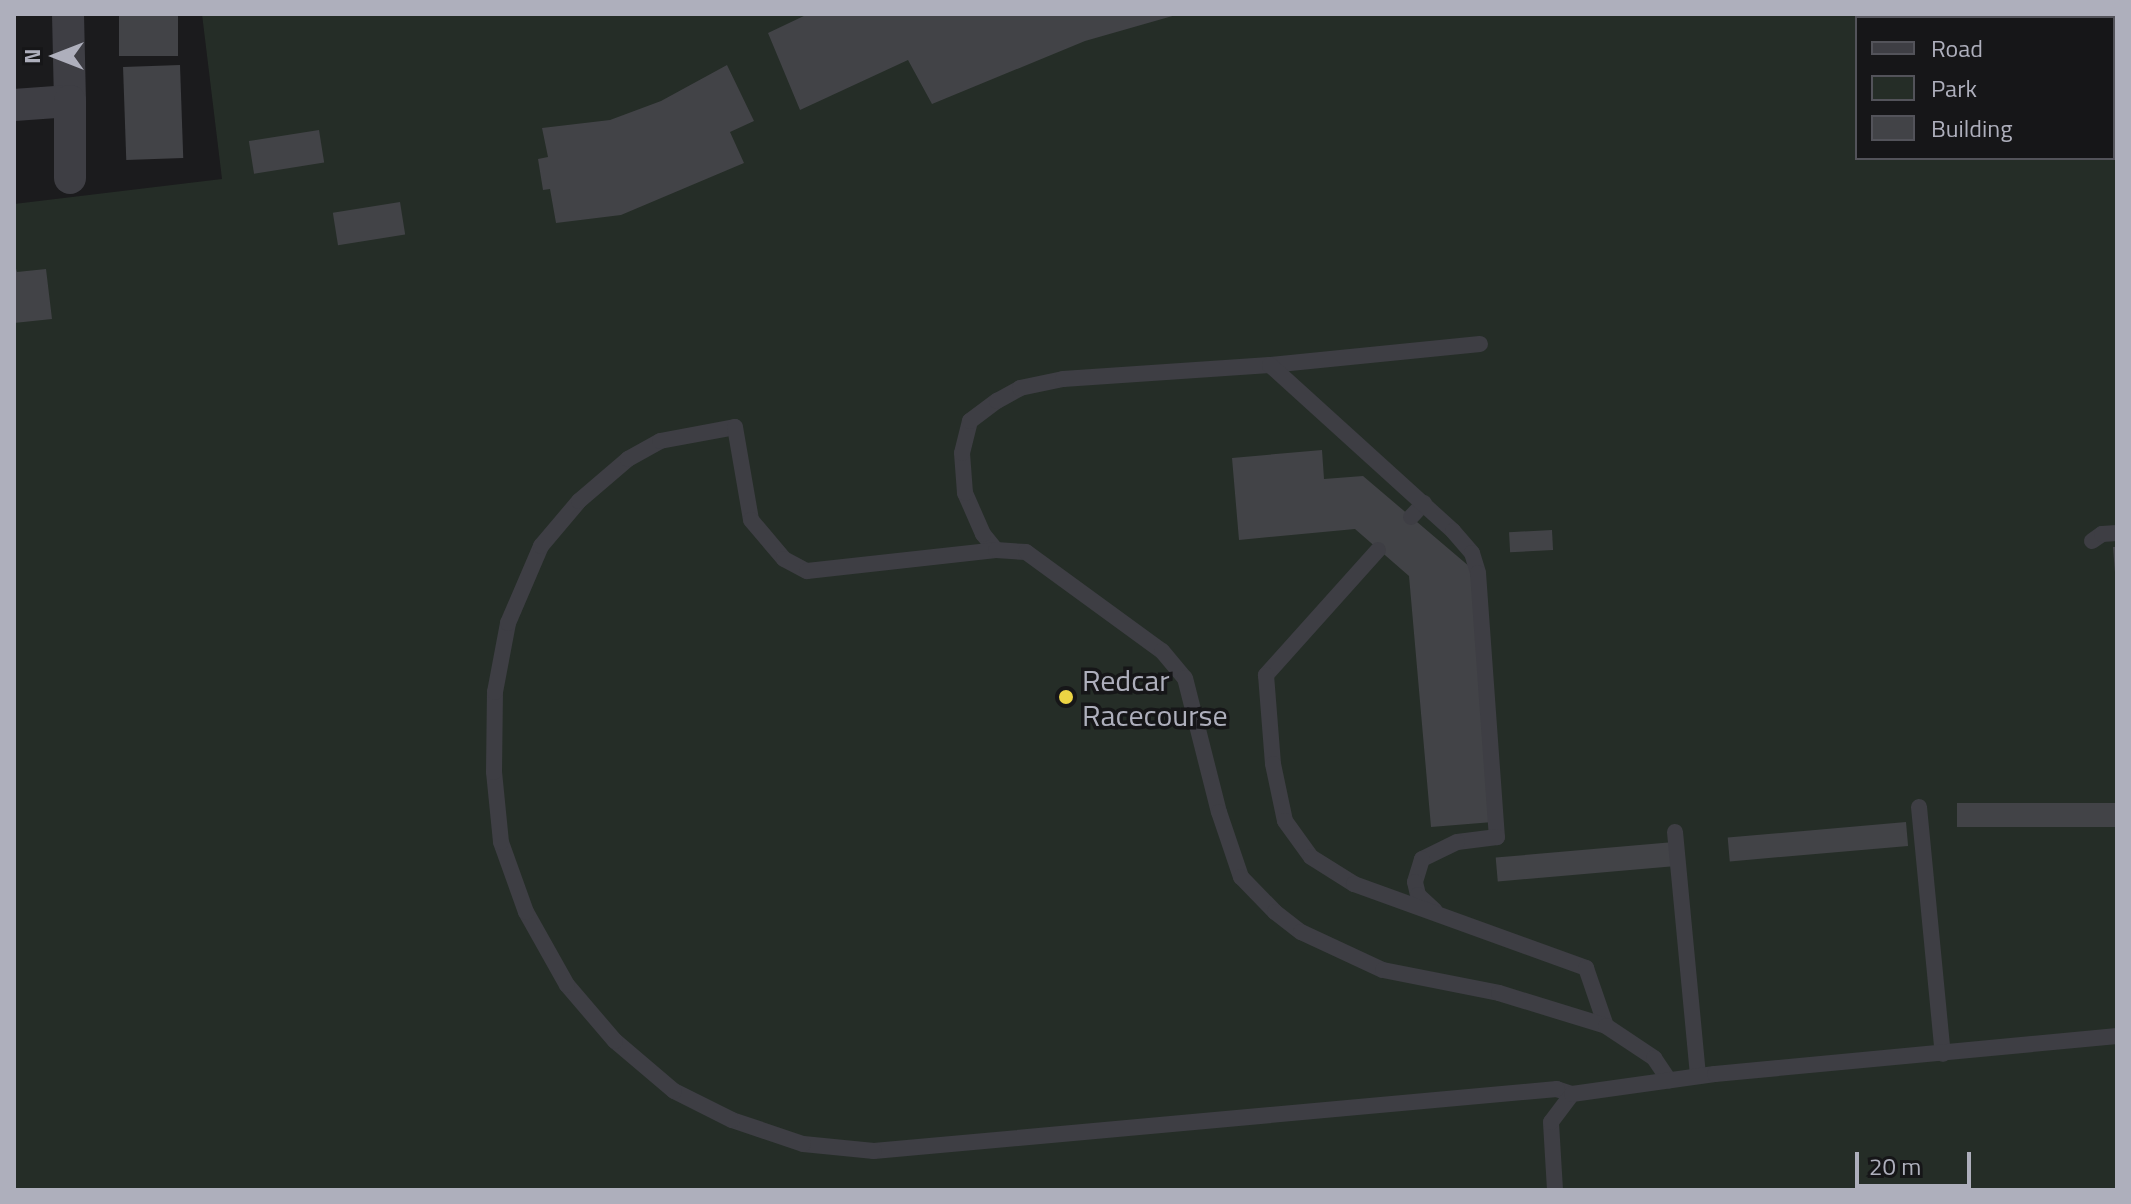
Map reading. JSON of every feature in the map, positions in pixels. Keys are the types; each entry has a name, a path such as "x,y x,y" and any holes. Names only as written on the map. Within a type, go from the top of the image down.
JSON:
{"street":[{"path":"68,14 70,178"},
{"path":"14,105 70,101"}],"lane":[{"path":"996,550 965,493 962,453 970,421 1020,388 1063,379 1270,365 1480,344"},
{"path":"1270,365 1424,503 1472,553 1478,573 1497,837 1457,842 1422,859 1415,882 1418,895 1435,911"},
{"path":"1669,1080 1654,1058 1606,1026 1499,993 1383,970 1301,932 1275,912 1241,877 1185,678 1162,651 1026,552 996,550 807,571 784,559 751,520 735,427 660,441 628,459 579,501 541,546 508,623 495,692 494,772 501,842 526,912 567,985 615,1041 674,1091 732,1120 803,1144 874,1151 1557,1089 1572,1094 1698,1076 2117,1036"},
{"path":"1411,517 1424,503"},
{"path":"2092,541 2102,534 2117,533"},
{"path":"1378,550 1271,664 1266,675 1273,764 1285,821 1311,857 1354,884 1586,968 1606,1026"},
{"path":"1919,807 1943,1054"},
{"path":"1675,832 1698,1076"},
{"path":"1555,1190 1551,1122 1572,1094"}],"green space":[{"name":"Redcar Racecourse","path":"202,14 2117,14 2117,1190 14,1190 14,204 222,179"}],"building":[{"path":"119,14 178,14 178,56 119,56"},
{"path":"808,14 1176,15 1085,41 932,104 908,60 800,110 768,33"},
{"path":"180,65 183,158 126,160 123,67"},
{"path":"727,65 754,121 730,132 744,163 621,215 556,223 550,189 543,190 538,159 548,157 542,128 610,120 661,101"},
{"path":"319,130 324,163 254,174 249,141"},
{"path":"400,202 405,235 338,245 333,213"},
{"path":"14,262 17,272 46,269 52,319 14,323"},
{"path":"1322,450 1324,479 1363,476 1470,567 1493,822 1431,827 1409,576 1355,529 1239,540 1232,458"},
{"path":"1552,530 1553,550 1510,552 1509,532"},
{"path":"2113,547 2117,547 2117,573 2115,573"},
{"path":"1957,803 2117,803 2117,827 1957,827"},
{"path":"1906,822 1908,846 1730,862 1728,838"},
{"path":"1674,842 1676,866 1498,882 1496,858"}],"place":[{"name":"Redcar Racecourse","path":"1066,697"}]}
